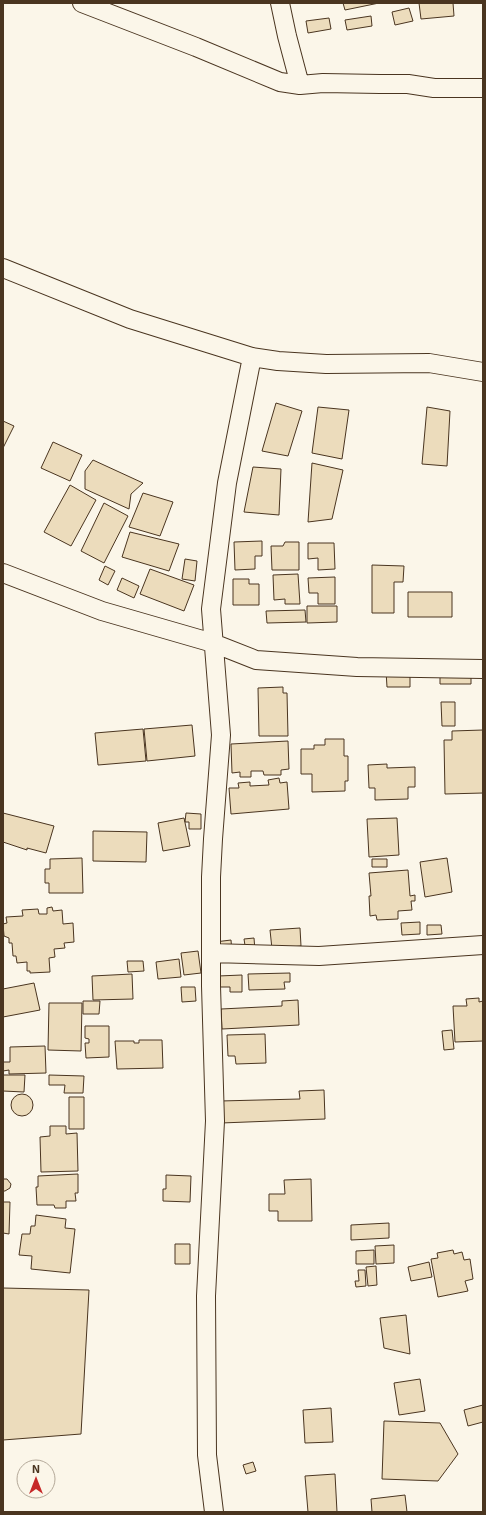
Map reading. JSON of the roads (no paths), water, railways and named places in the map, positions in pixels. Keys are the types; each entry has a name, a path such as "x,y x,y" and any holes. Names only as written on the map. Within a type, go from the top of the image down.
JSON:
{"street":[{"path":"82,3 196,47 280,82 300,85 323,83 408,84 434,88 483,88"},
{"path":"280,3 300,85"},
{"path":"3,268 130,319 252,357 278,361 326,364 429,363 483,372"},
{"path":"214,1512 207,1455 206,1296 215,1121 211,953 213,839 220,735 211,609 227,483 252,357"},
{"path":"3,573 102,611 213,643 256,660 357,667 483,669"},
{"path":"211,953 319,956 483,945"}]}
